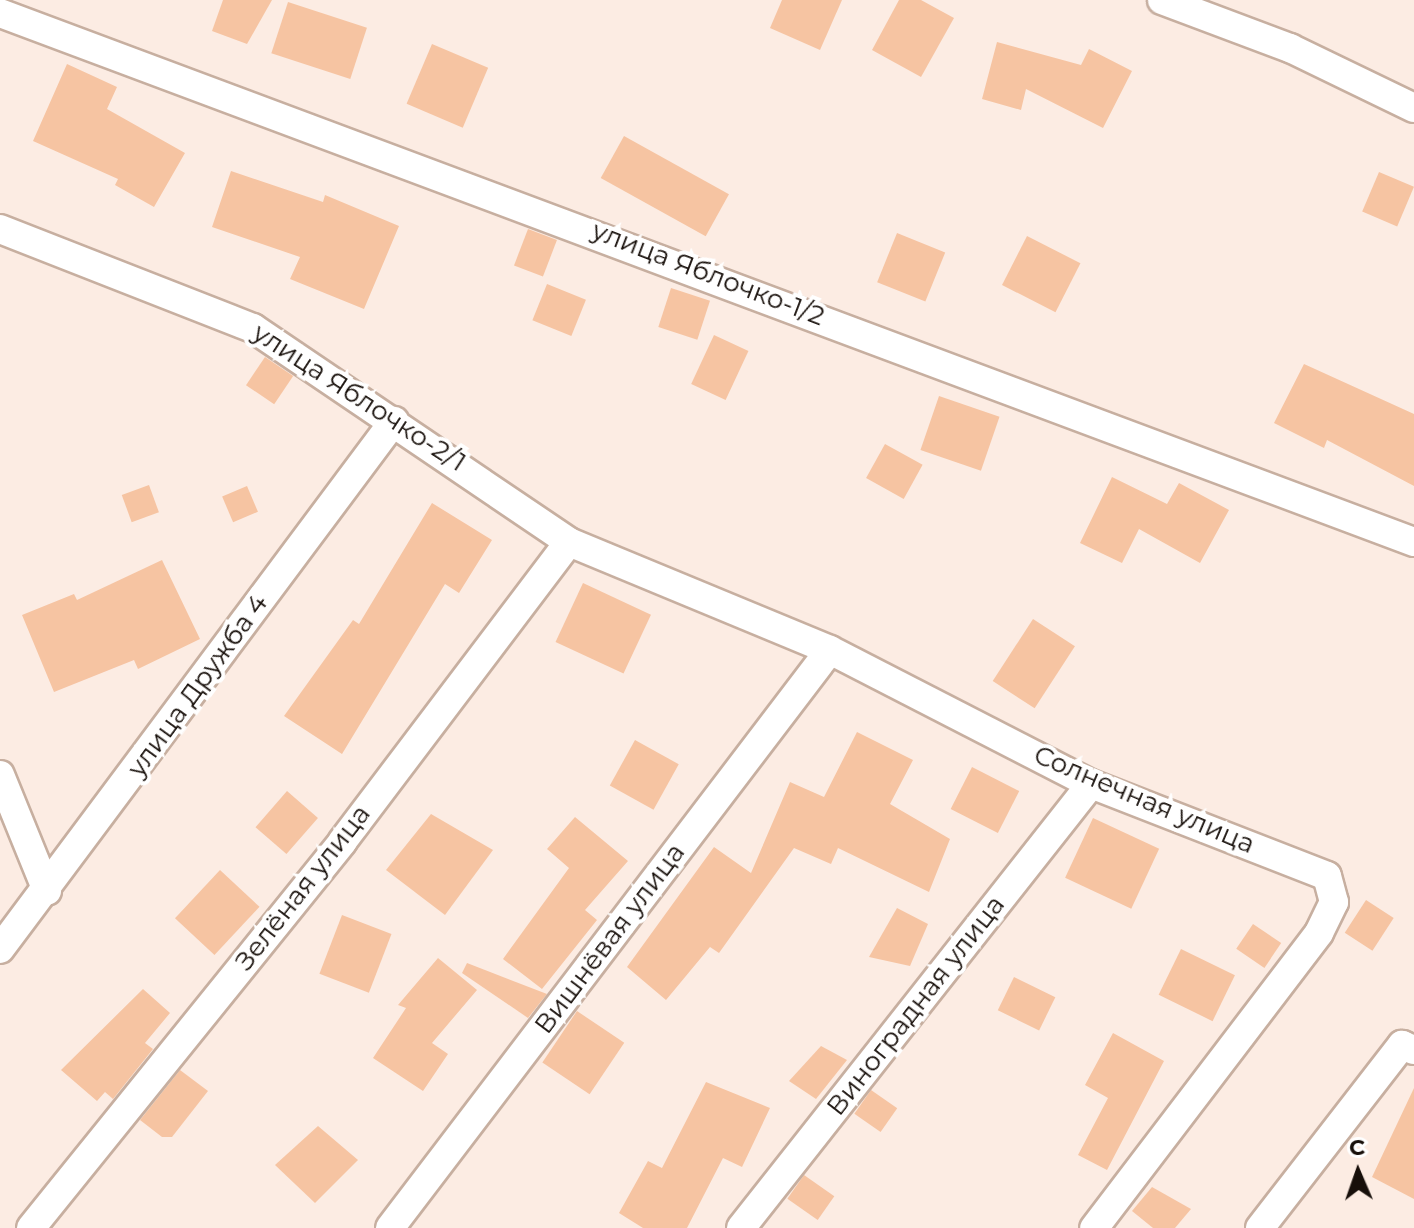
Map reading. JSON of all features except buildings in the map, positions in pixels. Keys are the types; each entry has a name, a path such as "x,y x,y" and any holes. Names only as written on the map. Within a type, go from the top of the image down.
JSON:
{"street":[{"path":"1162,0 1290,48 1414,108"},
{"name":"улица Яблочко-1/2","path":"0,13 1414,542"},
{"name":"улица Яблочко-2/1","path":"0,229 253,328 569,542"},
{"name":"улица Дружба 4","path":"0,949 47,891 394,421"},
{"name":"Солнечная улица","path":"569,542 830,650 1091,784 1327,876 1334,902 1319,933 1094,1228"},
{"name":"Зелёная улица","path":"31,1228 342,842 569,542"},
{"name":"Вишнёвая улица","path":"390,1228 830,650"},
{"path":"0,775 47,891"},
{"name":"Виноградная улица","path":"741,1228 1091,784"},
{"path":"1260,1228 1402,1045 1414,1050"}]}
